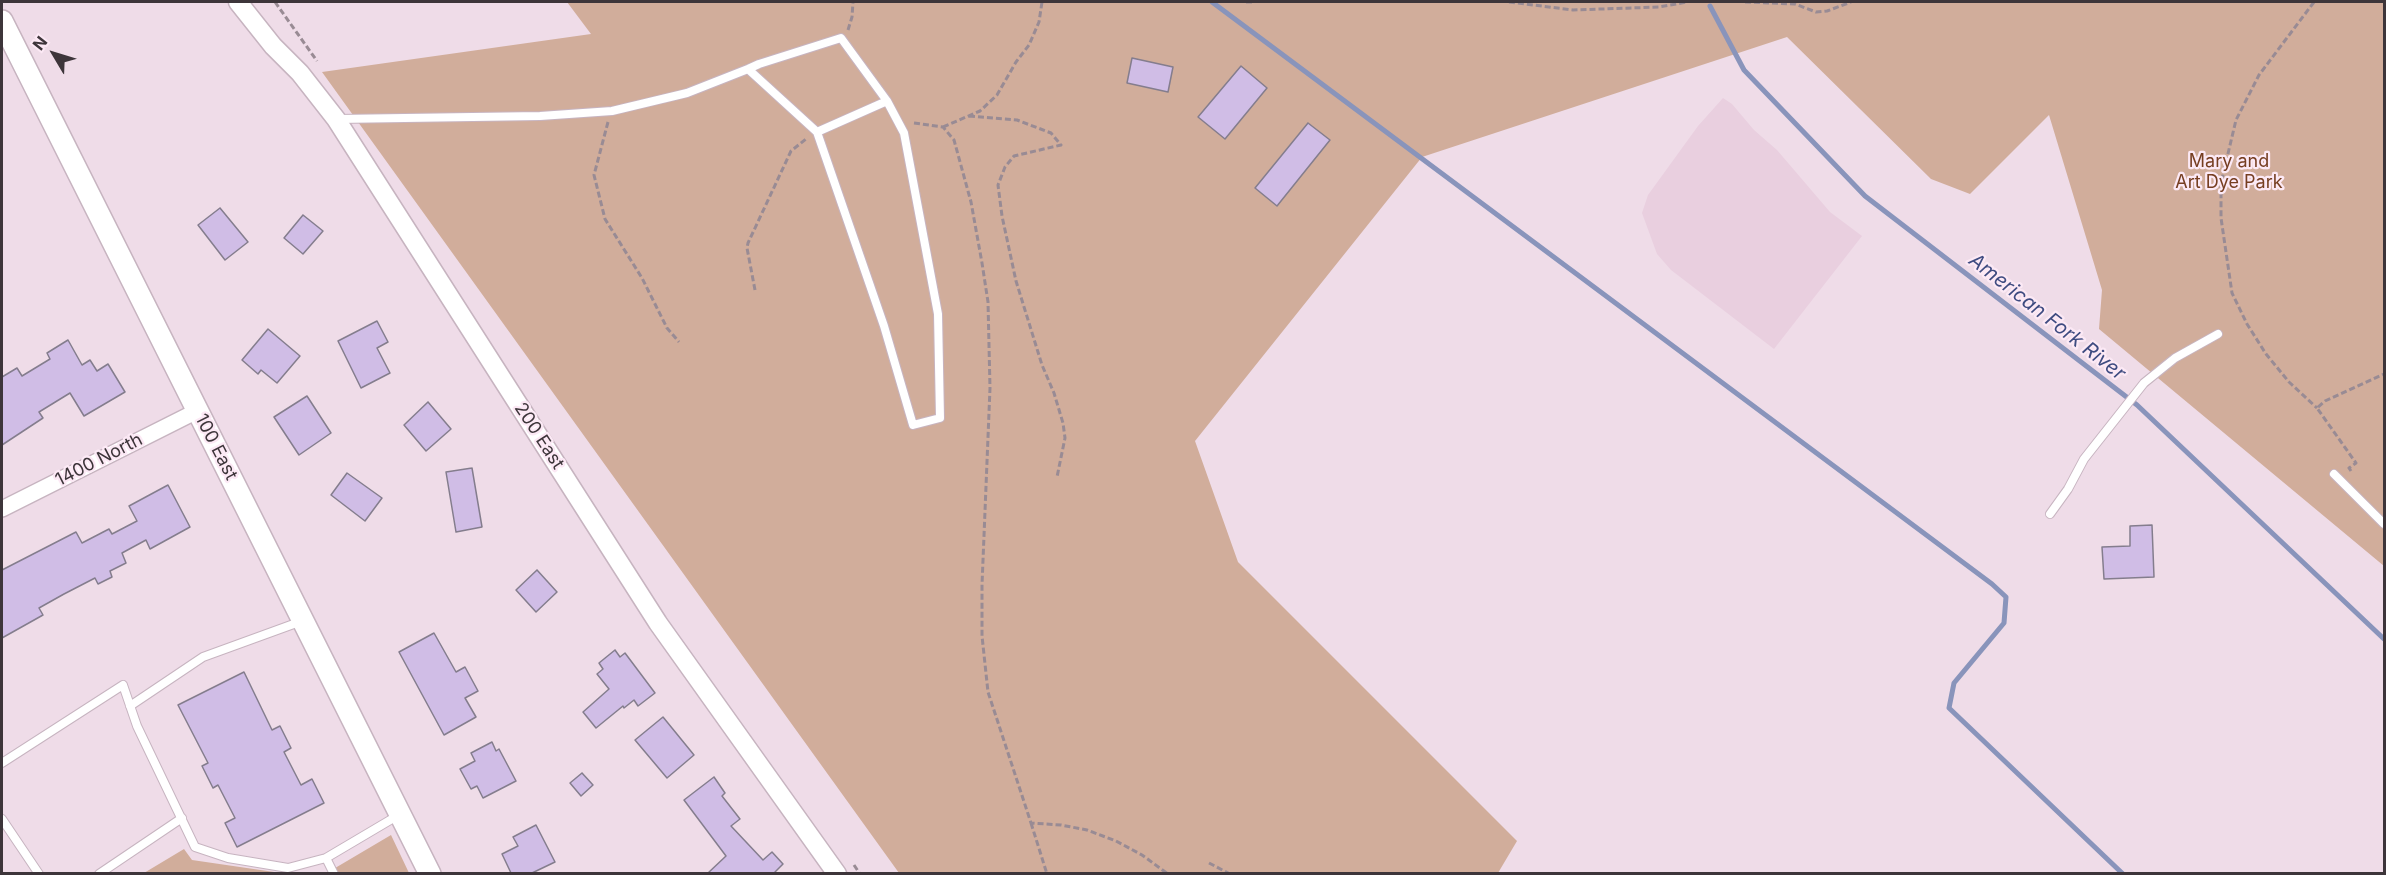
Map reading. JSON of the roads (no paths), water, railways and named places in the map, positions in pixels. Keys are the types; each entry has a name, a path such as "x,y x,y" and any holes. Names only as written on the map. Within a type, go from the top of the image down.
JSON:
{"main road":[{"name":"100 East","path":"2,21 430,873"}],"street":[{"name":"200 East","path":"238,2 273,46 300,73 336,119 658,623 837,873"},
{"name":"1400 North","path":"2,509 197,411"}],"lane":[{"path":"336,119 530,116 612,111 687,93 748,69 841,38 887,101 904,133 938,314 940,418 913,425 885,327 817,132 748,69"},
{"path":"817,132 887,101"},
{"path":"2050,514 2068,489 2084,459 2144,383 2175,358 2218,334"},
{"path":"2334,474 2385,524"},
{"path":"130,706 203,657 303,621"},
{"path":"2,763 123,685 137,726 195,847 228,858 288,868 326,858 400,814"},
{"path":"99,873 182,818"},
{"path":"2,819 39,873"},
{"path":"326,858 334,873"}],"waterway":[{"path":"1212,2 1992,584 2006,597 2004,623 1954,683 1949,708 2123,874"},
{"name":"American Fork River","path":"1710,6 1744,70 1865,196 2137,405 2384,639"}],"park label":[{"name":"Mary and Art Dye Park","path":"2229,172"}]}
